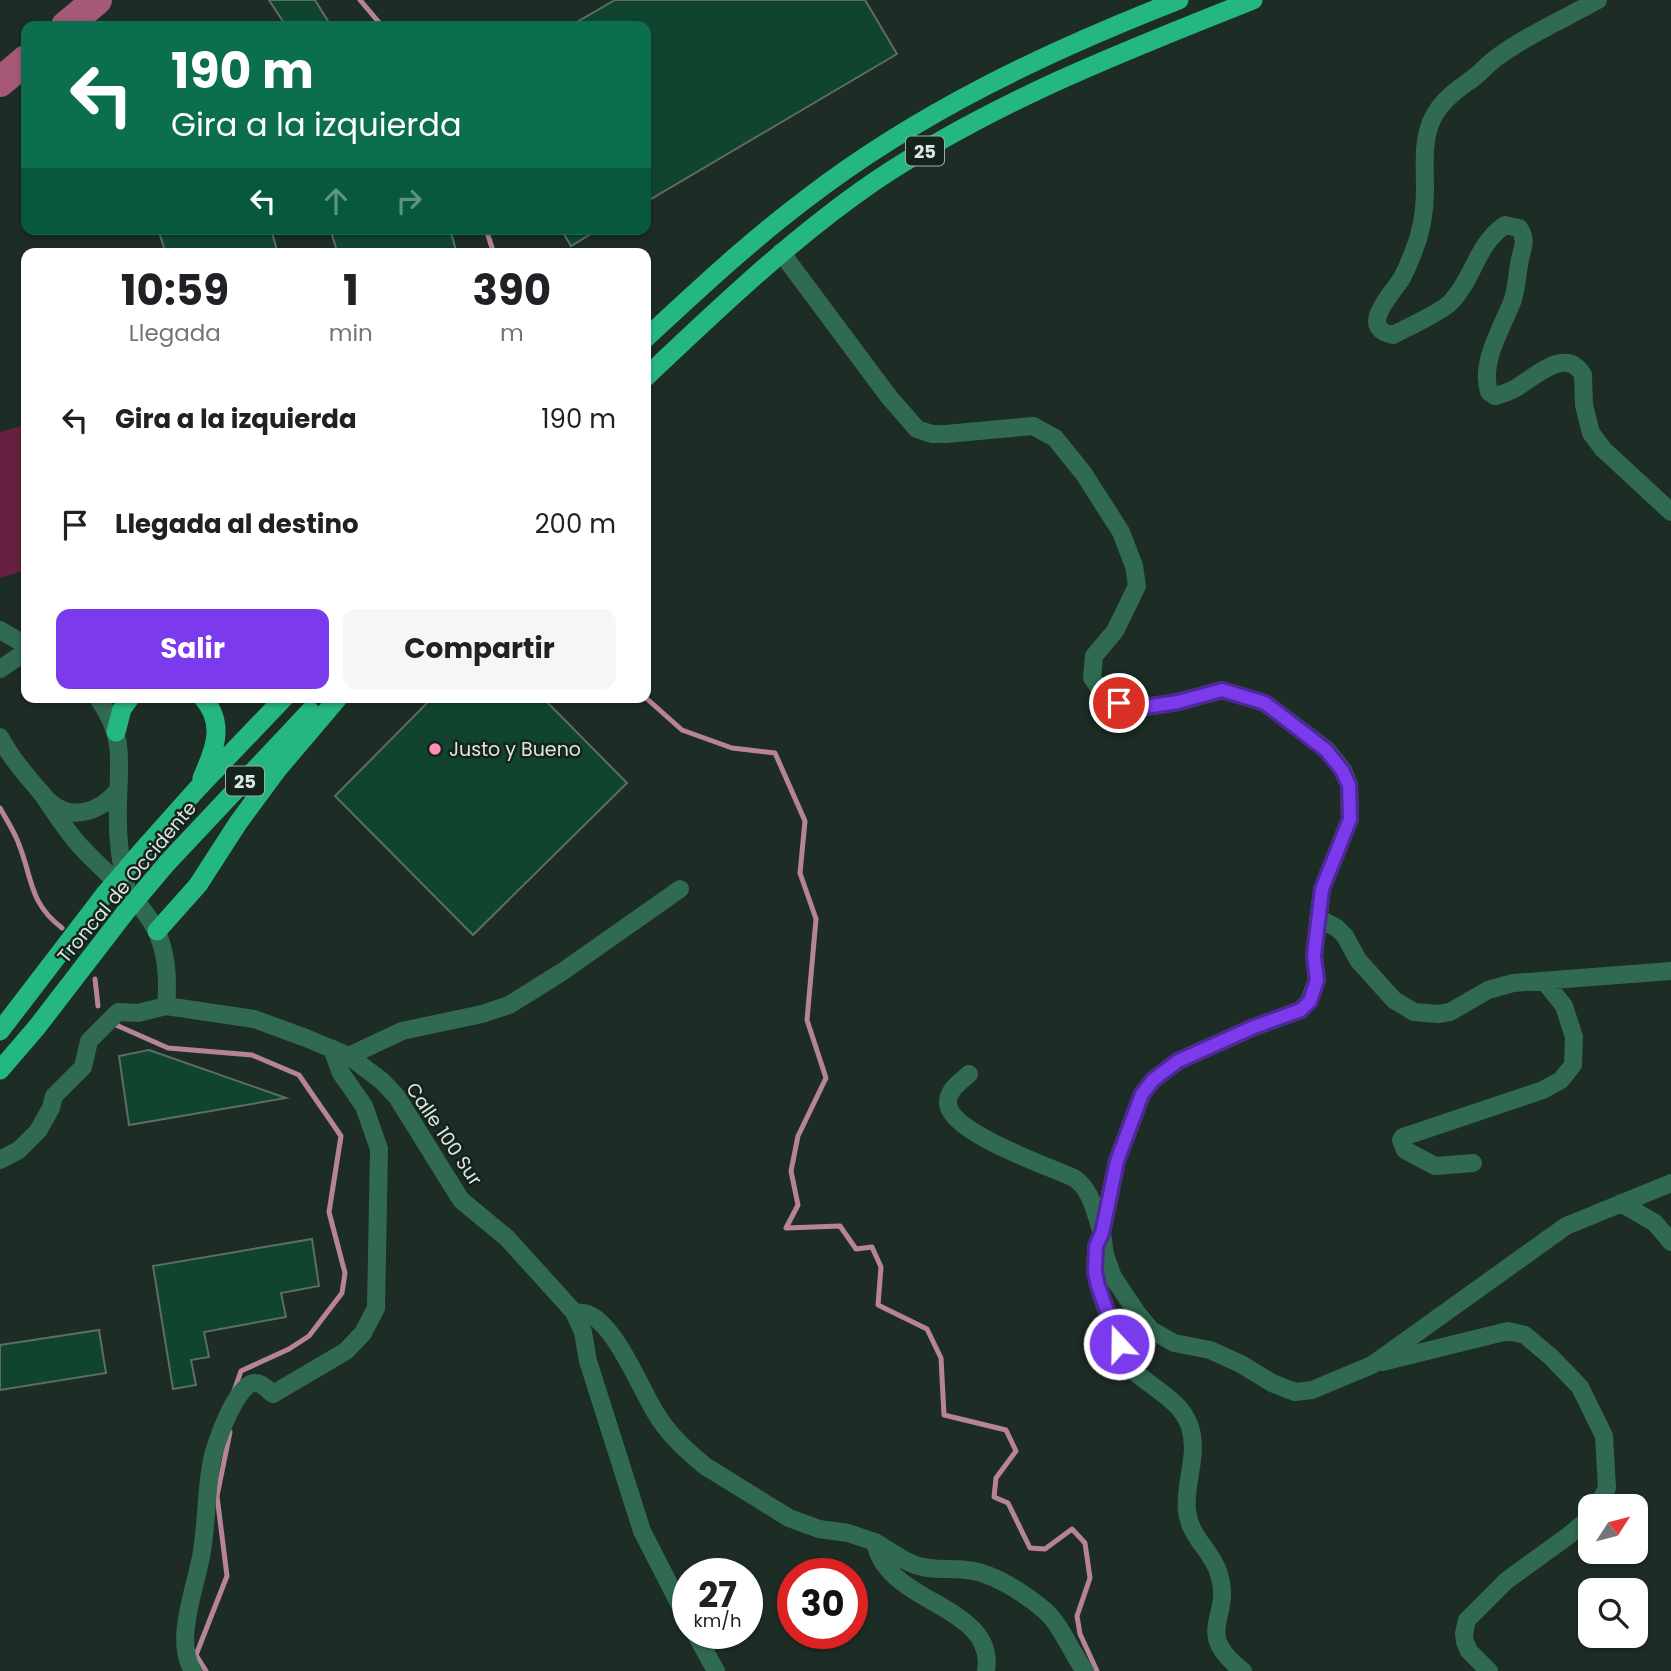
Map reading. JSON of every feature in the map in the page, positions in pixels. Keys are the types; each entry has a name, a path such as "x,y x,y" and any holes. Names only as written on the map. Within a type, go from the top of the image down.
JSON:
{"highway":[{"name":"25","path":"651,333 762,233 807,198 900,134 979,88 1034,61 1178,0"},
{"name":"25","path":"651,372 781,252 876,181 1018,99 1080,69 1253,0"},
{"path":"116,732 126,703"},
{"path":"198,788 217,740 217,725 207,703"},
{"name":"Troncal de Occidente","path":"0,1031 105,894 198,788 279,703"},
{"name":"Troncal de Occidente","path":"0,1070 167,863 317,703"},
{"path":"158,931 198,884 238,822 277,771 334,703"}],"street":[{"path":"1598,0 1496,58 1453,93 1431,120 1423,164 1425,190 1422,223 1414,252 1403,276 1384,302 1376,319 1377,327 1384,333 1393,335 1450,304 1489,237 1505,225 1519,228 1525,243 1513,300 1493,345 1486,383 1489,392 1495,396 1508,392 1552,366 1563,362 1573,363 1583,375 1584,405 1591,433 1603,450 1671,512"},
{"path":"781,252 889,397 917,429 947,434 1032,426 1055,438 1084,474 1121,532 1134,566 1137,586 1115,631 1094,656 1092,678 1106,697 1132,709 1178,702 1222,690 1265,703 1326,750 1342,770 1349,785 1350,819 1322,889 1314,956 1317,980 1310,1001 1301,1010 1254,1027 1178,1061 1153,1080 1142,1094 1117,1161 1102,1233 1096,1246 1095,1272 1102,1300 1124,1358 1143,1378 1178,1406 1191,1429 1194,1453 1186,1500 1188,1518 1195,1537 1215,1564 1222,1583 1222,1601 1215,1634 1217,1642 1226,1657 1243,1671"},
{"path":"0,630 21,642"},
{"path":"0,669 6,663 21,658"},
{"path":"101,703 116,732 121,770 118,790 120,862 128,891"},
{"path":"0,737 20,768 41,792 51,803 65,810 80,813 95,810 109,802 118,790"},
{"path":"41,792 82,848 145,909 158,931 166,955 166,1006"},
{"path":"349,1056 402,1031 482,1014 509,1005 680,889"},
{"path":"1318,918 1337,928 1345,936 1358,960 1394,1000 1414,1012 1450,1012 1488,990 1531,980 1545,982 1671,971"},
{"path":"1473,1163 1435,1166 1405,1150 1401,1140 1543,1090 1561,1080 1573,1065 1574,1037 1564,1006 1545,982"},
{"name":"Calle 100 Sur","path":"0,1160 19,1150 38,1131 51,1108 54,1096 83,1067 89,1041 118,1012 138,1013 166,1006 254,1018 349,1056 382,1081 397,1097 461,1200 507,1238 574,1312 583,1332 588,1361 642,1531 672,1590"},
{"path":"193,1671 187,1662 185,1631 202,1552 212,1458 231,1406 251,1383 264,1386 273,1394 336,1359 363,1333 376,1308 379,1149 364,1106 341,1073 332,1049"},
{"path":"969,1074 953,1088 948,1103 954,1118 973,1134 1083,1184 1102,1233 1112,1277 1151,1330 1174,1343 1210,1350 1241,1364 1272,1383 1295,1392 1312,1390 1372,1365 1490,1334 1508,1331 1525,1335 1580,1387 1604,1436 1607,1488 1604,1494"},
{"path":"1372,1365 1566,1226 1671,1183"},
{"path":"1621,1203 1655,1223 1671,1242"},
{"path":"574,1312 591,1315 606,1330 624,1354 663,1424 681,1446 705,1466 789,1518 819,1529 848,1533 875,1542 913,1564 991,1575 1043,1609 1059,1628 1085,1671"},
{"path":"1489,1671 1469,1651 1465,1642 1467,1620 1506,1581 1578,1528"},
{"path":"875,1542 876,1549 895,1577 919,1595 951,1612 975,1633 987,1660 986,1671"},
{"path":"704,1649 716,1671"}],"shaded area":[{"path":"21,426 21,572 0,578 0,432"}],"building":[{"path":"269,0 315,0 328,21 283,21"},
{"path":"615,0 865,0 897,54 651,199 651,21 579,21"},
{"path":"160,235 273,235 276,248 164,248"},
{"path":"332,235 452,235 455,248 336,248"},
{"path":"565,235 589,235 571,246"},
{"path":"427,703 548,703 627,783 473,935 335,796"},
{"path":"149,1050 286,1098 129,1125 119,1056"},
{"path":"312,1239 319,1286 281,1293 286,1317 204,1332 209,1357 191,1360 196,1385 173,1389 153,1266"},
{"path":"99,1330 106,1373 0,1390 0,1345"}],"waterway":[{"path":"72,21 97,0"},
{"path":"360,0 378,21"},
{"path":"0,82 21,64"},
{"path":"488,235 492,248"},
{"path":"651,702 682,730 732,748 775,753 805,821 800,873 816,919 807,1020 826,1078 798,1136 791,1171 798,1205 786,1228 840,1226 856,1249 872,1247 881,1267 878,1305 927,1329 941,1358 944,1415 1006,1430 1016,1451 996,1478 994,1497 1008,1503 1030,1548 1045,1549 1072,1529 1085,1543 1090,1578 1077,1616 1080,1634 1097,1671"},
{"path":"0,808 23,855 37,899 62,928"},
{"path":"95,979 98,1006"},
{"path":"116,1025 168,1048 252,1055 299,1075 341,1136 329,1212 345,1273 342,1293 309,1336 289,1349 241,1371 234,1391"},
{"path":"206,1671 196,1655 227,1576 217,1496 230,1432"}],"place":[{"name":"Justo y Bueno","path":"435,749"}],"route":[{"path":"1119,703 1132,709 1178,702 1222,690 1265,703 1326,750 1342,770 1349,785 1350,819 1322,889 1314,956 1317,980 1310,1001 1301,1010 1254,1027 1178,1061 1153,1080 1142,1094 1117,1161 1102,1233 1096,1246 1095,1272 1098,1286 1119,1344"}]}
